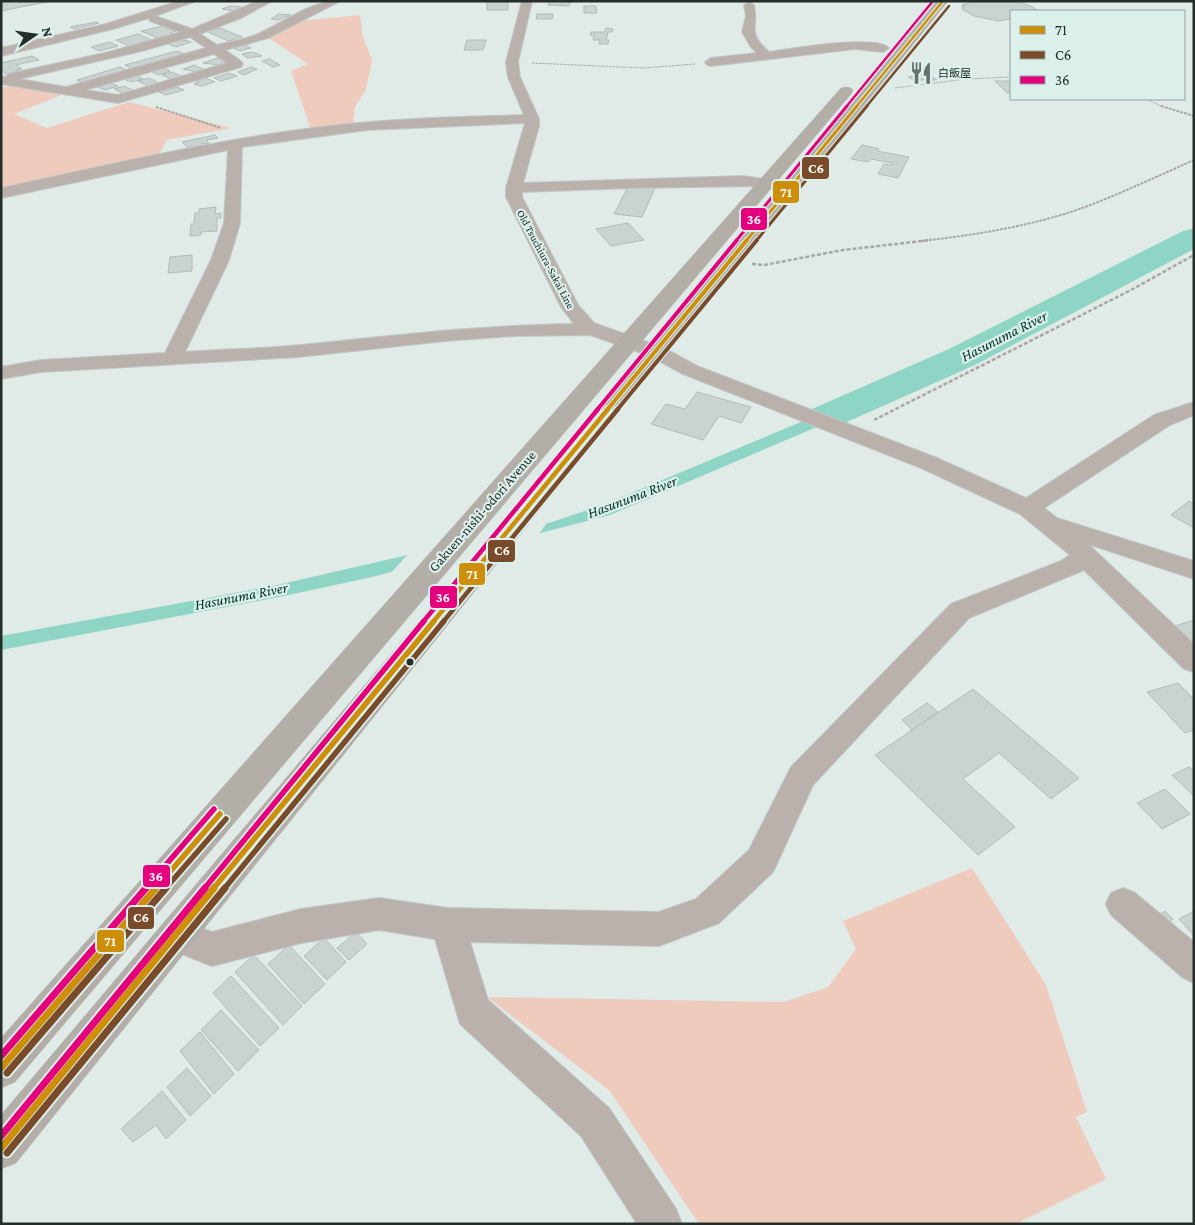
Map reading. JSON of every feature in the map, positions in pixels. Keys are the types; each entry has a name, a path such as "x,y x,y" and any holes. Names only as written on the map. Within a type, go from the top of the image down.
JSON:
{"highway":[{"name":"Gakuen-nishi-odori Avenue","path":"1,1068 765,183 926,1"},
{"path":"1,1148 532,500 657,352 943,1"}],"street":[{"path":"1,52 110,28 191,1"},
{"path":"1,80 129,50 190,32 224,20 267,1"},
{"path":"66,91 264,36 310,11 335,1"},
{"path":"1,193 123,166 312,132 357,127 532,119 514,77 512,62 527,1"},
{"path":"749,6 751,16 748,32 755,44 766,55"},
{"path":"1,80 118,99 236,64 190,32 154,18"},
{"path":"711,62 855,45 883,48"},
{"name":"Old Tsuchiura-Sakai Line","path":"532,119 532,126 514,188 516,205 570,307 590,329 657,352 690,370 801,413"},
{"path":"173,357 220,260 232,223 235,145"},
{"path":"514,188 631,183 753,181 765,183"},
{"path":"1,373 41,366 298,351 446,335 515,330 590,329"},
{"path":"1028,508 1162,420 1194,408"},
{"path":"801,413 929,464 1028,508 1053,526 1194,661"},
{"path":"1053,526 1078,532 1194,570"},
{"path":"176,935 212,948 301,926 379,914 448,925 660,929 707,910 761,861 802,776 960,610 1035,582 1070,567 1085,557"},
{"path":"1123,904 1194,965"},
{"path":"448,925 473,1011 595,1122 661,1224"}],"path":[{"path":"512,62 670,68 711,62"},
{"path":"874,85 895,88 1010,77"},
{"path":"118,99 136,101 228,131 235,145"},
{"path":"1149,100 1165,108 1194,116"},
{"path":"731,259 764,265 843,250 965,236 1085,207 1194,160"},
{"path":"848,432 934,391 1194,255"}],"shaded area":[{"path":"360,15 363,37 372,60 366,89 355,107 353,125 311,130 291,71 308,64 267,37 300,21"},
{"path":"13,85 64,94 14,114 47,128 129,102 231,128 167,140 158,156 1,191 1,88"},
{"path":"972,868 1046,985 1087,1112 1076,1117 1106,1179 1016,1224 699,1224 609,1090 487,997 784,1002 828,987 856,949 843,921"}],"water":[{"path":"882,388 892,395 610,515 372,577 284,596 1,650 1,636 277,585 552,522 605,504"}],"pier":[{"path":"549,520 536,538 389,575 410,552"}],"building":[{"path":"1,1 52,1 1,11"},
{"path":"550,1 571,2 569,6 548,5"},
{"path":"974,1 1016,1 1037,10 1010,10 1010,19 998,21 974,16 962,9 965,6 962,5"},
{"path":"487,2 508,2 508,10 487,10"},
{"path":"231,6 242,7 234,11 222,9"},
{"path":"584,6 596,6 597,13 584,13"},
{"path":"278,14 291,15 278,20 271,19"},
{"path":"537,14 553,14 552,19 536,19"},
{"path":"99,23 75,29 70,27"},
{"path":"163,26 176,31 170,33 173,34 157,38 141,31"},
{"path":"220,28 242,37 228,41 206,31"},
{"path":"606,28 613,29 612,32 608,32 606,40 609,40 608,44 599,44 600,40 593,40 594,36 590,35 591,32 605,32"},
{"path":"138,34 152,40 131,47 116,40"},
{"path":"184,40 191,42 176,47 166,43"},
{"path":"467,40 486,40 483,50 464,50"},
{"path":"110,42 118,46 99,51 91,47"},
{"path":"243,44 251,48 240,51 233,48"},
{"path":"177,51 185,54 132,69 125,65"},
{"path":"253,52 262,56 247,58 242,54"},
{"path":"32,56 39,60 16,65 22,69 16,70 18,71 6,74 1,70 1,63"},
{"path":"218,58 226,62 219,65 203,63"},
{"path":"270,59 280,65 273,67 262,61"},
{"path":"194,65 205,70 196,72 183,69"},
{"path":"120,67 127,70 83,83 77,80"},
{"path":"160,67 170,71 158,75 148,70"},
{"path":"251,67 257,69 244,75 238,72"},
{"name":"白飯屋","path":"919,68 937,80 914,80 908,77 917,75 911,71 915,70 912,69"},
{"path":"172,72 183,77 173,80 162,75"},
{"path":"229,73 237,76 221,81 214,78"},
{"path":"133,74 143,79 131,82 121,78"},
{"path":"203,77 215,82 201,86 194,84 198,82 194,80"},
{"path":"149,78 159,83 148,86 138,81"},
{"path":"995,81 1010,82 1010,93 1007,93"},
{"path":"108,82 118,86 105,90 95,86"},
{"path":"124,86 135,91 125,94 114,89"},
{"path":"177,87 184,90 166,95 159,92"},
{"path":"215,135 218,138 206,140 209,143 201,144 204,146 194,149 191,146 187,147 182,142"},
{"path":"862,145 879,149 877,151 909,157 898,178 878,174 884,164 892,165 893,163 871,159 868,162 851,159"},
{"path":"629,185 655,188 642,217 614,214"},
{"path":"216,207 215,214 221,213 221,218 217,218 217,231 201,232 201,235 190,236 191,224 194,224 195,213 199,213 199,209"},
{"path":"628,223 644,240 611,246 596,229"},
{"path":"192,255 192,271 168,273 170,257"},
{"path":"697,392 751,407 741,423 719,416 703,440 651,424 666,404 685,409"},
{"path":"1189,501 1194,504 1194,528 1171,515"},
{"path":"1194,620 1194,644 1175,626"},
{"path":"1178,683 1194,699 1194,730 1185,733 1147,692"},
{"path":"973,689 1079,778 1051,799 999,753 963,779 1015,827 978,855 875,755"},
{"path":"927,703 938,712 912,730 902,720"},
{"path":"1189,767 1194,771 1194,796 1172,775"},
{"path":"1165,789 1190,814 1162,829 1137,803"},
{"path":"1165,911 1173,919 1165,925 1156,917"},
{"path":"1194,911 1194,936 1179,919"},
{"path":"356,932 367,944 349,960 337,948"},
{"path":"324,938 346,962 327,980 304,956"},
{"path":"289,945 325,984 304,1004 268,964"},
{"path":"254,955 302,1006 283,1025 235,972"},
{"path":"231,976 279,1028 260,1046 213,993"},
{"path":"221,1010 259,1050 238,1071 201,1030"},
{"path":"200,1032 234,1074 214,1094 180,1051"},
{"path":"187,1068 211,1096 190,1116 167,1087"},
{"path":"162,1091 186,1120 166,1139 156,1125 133,1142 121,1129"}],"waterway":[{"name":"Hasunuma River","path":"826,417 962,357 1194,237"}],"transit line":[{"name":"36","path":"1,1136 933,1"},
{"name":"71","path":"1,1148 943,1"},
{"name":"C6","path":"7,1153 949,6"},
{"name":"36","path":"1,1056 214,809"},
{"name":"71","path":"1,1068 220,814"},
{"name":"C6","path":"7,1073 226,819"}],"place":[{"name":"白飯屋","path":"921,73"}]}
